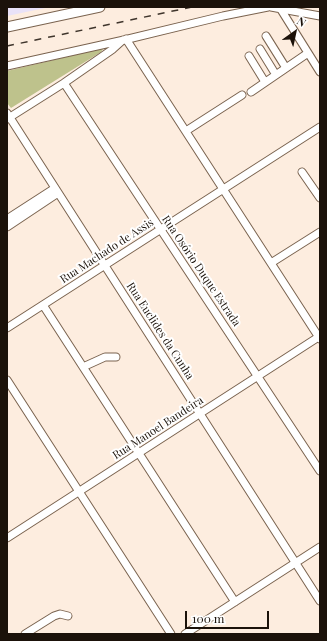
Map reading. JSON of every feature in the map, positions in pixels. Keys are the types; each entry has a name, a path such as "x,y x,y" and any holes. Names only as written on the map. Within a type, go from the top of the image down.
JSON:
{"main road":[{"path":"7,27 100,7"}],"street":[{"path":"7,66 269,7 320,16"},
{"path":"280,8 320,72"},
{"path":"266,36 286,68"},
{"path":"8,117 64,83 125,40"},
{"path":"125,40 319,337"},
{"path":"260,49 276,75"},
{"path":"251,92 308,53"},
{"path":"249,56 265,82"},
{"name":"Rua Osório Duque Estrada","path":"64,83 320,471"},
{"path":"186,132 242,95"},
{"name":"Rua Euclides da Cunha","path":"8,117 320,601"},
{"name":"Rua Machado de Assis","path":"7,328 320,127"},
{"path":"302,172 320,198"},
{"path":"7,219 57,191"},
{"path":"7,227 57,191"},
{"path":"271,263 320,232"},
{"path":"43,305 235,602"},
{"name":"Rua Manoel Bandeira","path":"7,538 319,337"},
{"path":"83,367 105,356 116,357"},
{"path":"7,380 171,634"},
{"path":"185,634 320,547"},
{"path":"25,634 54,616 60,614 68,616"}],"shaded area":[{"path":"7,7 50,7 7,16"}],"green space":[{"path":"103,49 101,52 11,108 7,103 7,71"}],"railway":[{"path":"7,46 192,7"}]}
